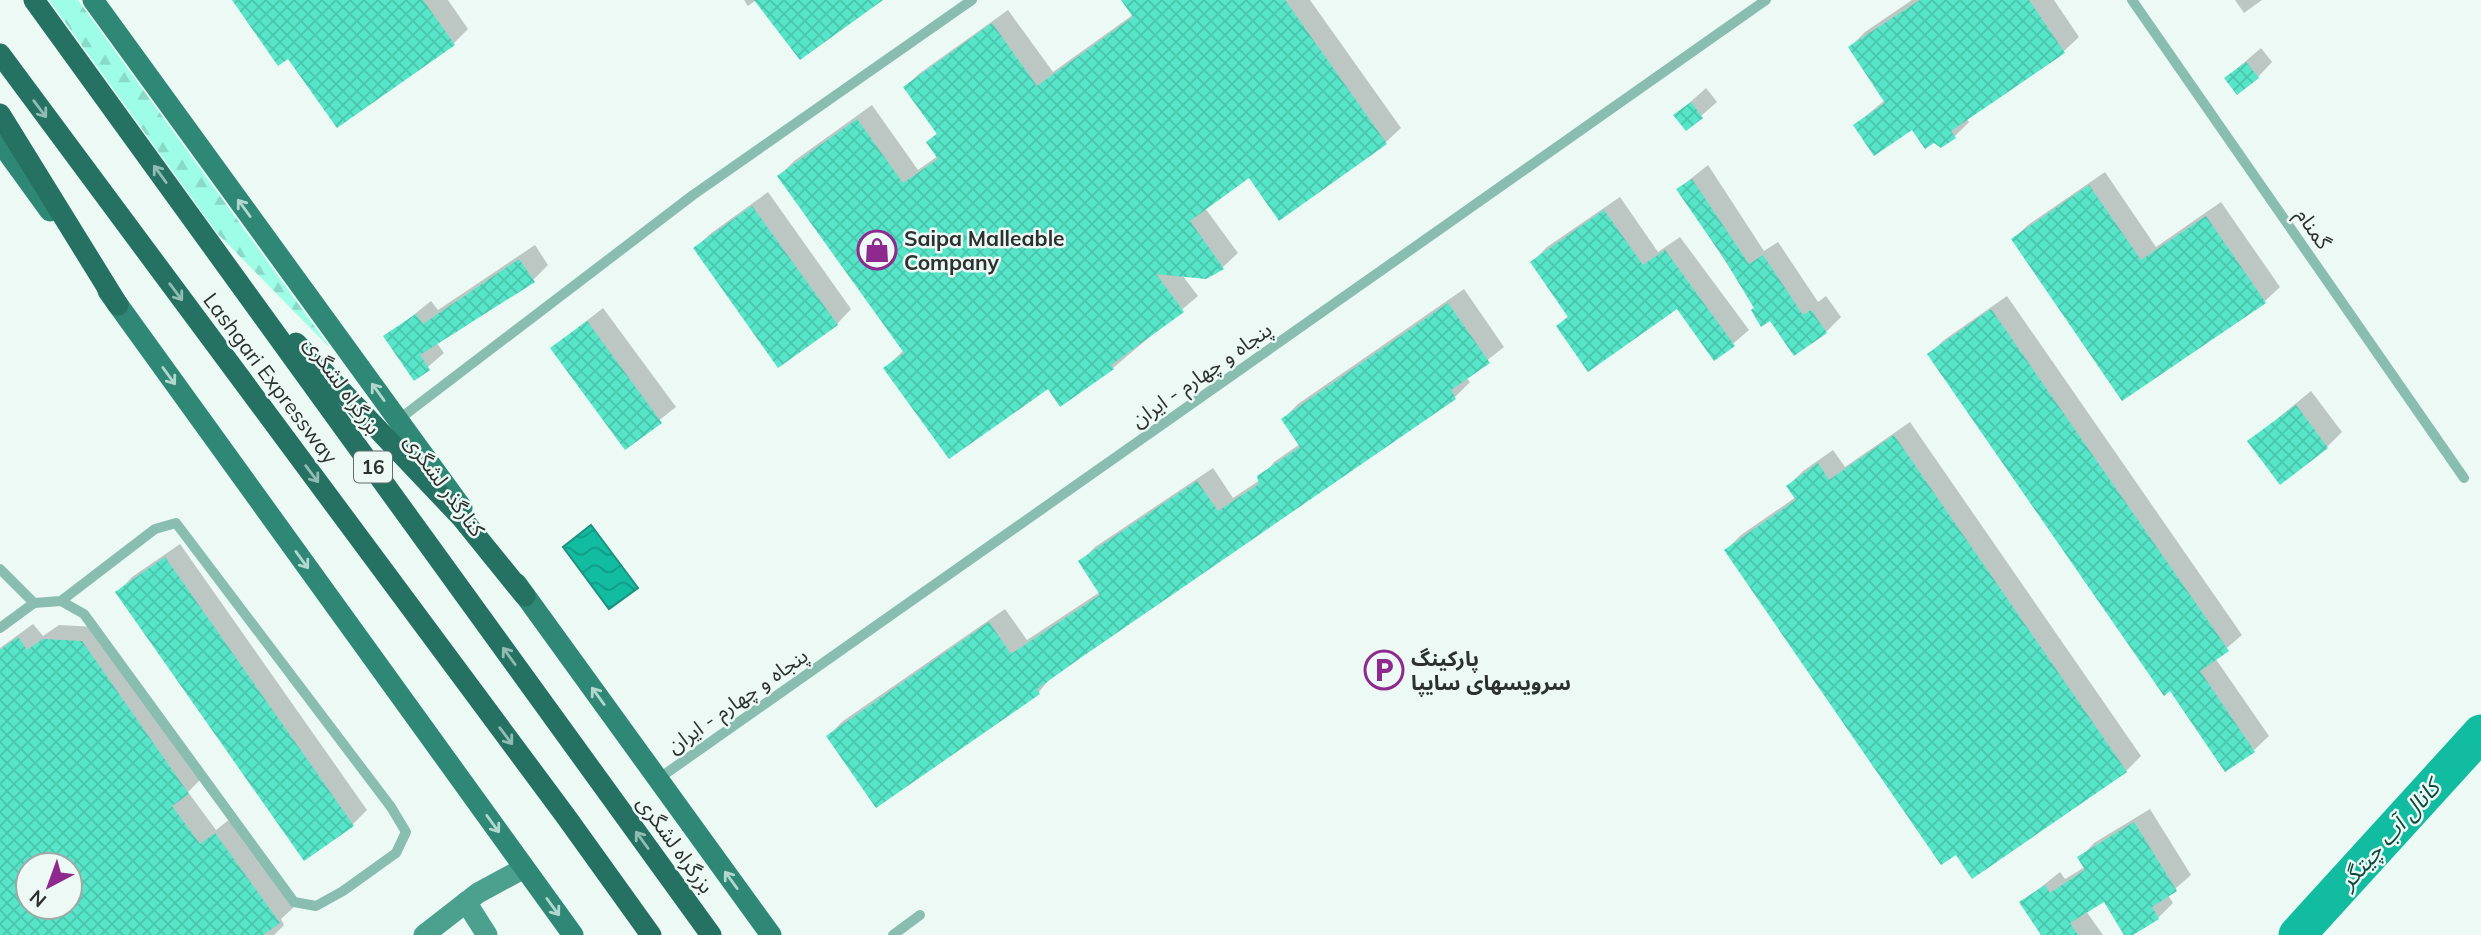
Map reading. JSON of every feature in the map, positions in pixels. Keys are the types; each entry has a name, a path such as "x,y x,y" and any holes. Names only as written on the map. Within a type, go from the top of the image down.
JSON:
{"highway":[{"name":"بزرگراه لشگری","path":"34,0 711,935"},
{"name":"Lashgari Expressway","path":"0,54 651,935"},
{"path":"0,114 118,305"},
{"path":"247,293 461,517 525,596"}],"main road":[{"name":"کنارگذر لشگری","path":"93,0 771,935"},
{"path":"0,142 573,935"},
{"path":"424,935 466,902 524,868"},
{"path":"466,902 487,935"}],"lane":[{"path":"398,420 693,195 972,0"},
{"name":"پنجاه و چهارم - ایران","path":"658,779 1766,0"},
{"name":"گمنام","path":"2132,0 2464,478"},
{"path":"0,628 34,603 61,601 155,529 176,523 391,807 406,832 396,853 316,906 294,902 83,614 61,601"},
{"path":"0,569 34,603"},
{"path":"892,935 920,915"}],"green space":[{"path":"49,0 78,0 331,349 217,233"}],"water":[{"path":"591,525 638,588 609,609 563,547"}],"building":[{"path":"232,0 423,0 455,45 337,128 288,59 278,66"},
{"path":"754,0 883,0 800,60"},
{"path":"1121,0 1285,0 1387,144 1279,221 1249,178 1190,221 1224,269 1206,279 1156,274 1184,312 1111,365 1114,369 1060,407 1048,389 949,459 883,368 904,353 777,176 857,119 903,183 938,159 926,142 937,134 903,87 992,23 1037,86 1133,17"},
{"path":"1920,0 2029,0 2065,53 1951,131 1956,138 1941,148 1934,143 1925,149 1912,130 1874,156 1853,125 1885,103 1848,47"},
{"path":"2246,62 2259,78 2237,95 2224,78"},
{"path":"1691,102 1703,118 1686,131 1673,115"},
{"path":"1692,179 1749,264 1763,255 1803,315 1811,310 1827,333 1794,356 1770,321 1761,327 1751,310 1754,308 1723,257 1676,189"},
{"path":"2089,185 2141,260 2206,216 2266,303 2122,401 2011,239"},
{"path":"752,206 838,325 778,368 693,248"},
{"path":"1604,210 1643,265 1665,250 1735,346 1714,361 1677,309 1588,372 1556,326 1568,317 1530,262"},
{"path":"519,259 535,282 420,355 430,370 414,381 383,336 416,314 423,324"},
{"path":"1448,303 1490,363 1451,390 1456,399 1079,659 1037,689 1040,694 876,808 826,736 989,622 1011,654 1100,595 1078,561 1197,481 1218,511 1259,484 1257,476 1300,447 1281,419"},
{"path":"1991,309 2229,651 2200,671 2255,752 2225,772 2170,691 2164,696 1927,354"},
{"path":"587,321 662,423 625,450 550,348"},
{"path":"2296,405 2328,448 2280,485 2247,441"},
{"path":"1894,435 2127,772 1972,879 1956,855 1941,865 1724,550 1796,500 1786,486 1818,463 1829,480"},
{"path":"165,557 354,826 304,861 115,592"},
{"path":"18,637 27,650 43,639 82,641 189,794 172,806 200,844 215,833 280,923 263,935 0,935 0,650"},
{"path":"2134,822 2177,891 2152,907 2159,919 2133,935 2124,935 2104,902 2070,923 2078,935 2041,935 2019,902 2045,885 2050,893 2085,870 2077,857"}],"waterway":[{"name":"کانال آب چیتگر","path":"2297,935 2481,733"}],"place":[{"name":"Saipa Malleable Company","path":"877,250"},
{"name":"پارکینگ سرویسهای سایپا","path":"1384,670"}]}
